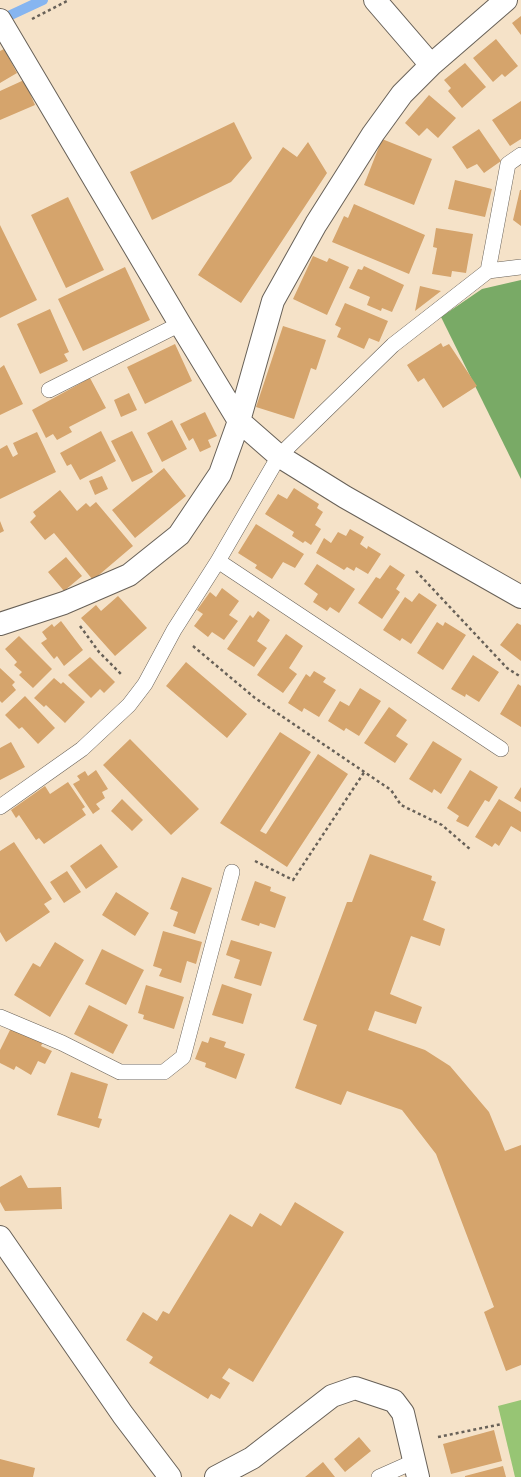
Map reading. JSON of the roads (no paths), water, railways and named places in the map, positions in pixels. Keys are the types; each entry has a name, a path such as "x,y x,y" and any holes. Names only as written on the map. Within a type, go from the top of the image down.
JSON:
{"street":[{"path":"375,0 431,65"},
{"path":"0,624 64,603 128,575 179,535 220,474 239,421 273,300 316,224 373,134 402,94 431,65 506,0"},
{"path":"2,29 239,421 279,456 345,497 521,597"},
{"path":"0,1237 123,1415 170,1477"},
{"path":"216,1477 252,1458 332,1396 355,1388 394,1400 403,1413 414,1460"}],"lane":[{"path":"488,271 508,164 521,155"},
{"path":"0,807 82,749 129,705 145,684 174,630 218,561 279,456 393,345 488,271 521,267"},
{"path":"49,390 180,324"},
{"path":"218,561 500,749"},
{"path":"0,1017 62,1043 120,1072 164,1072 183,1057 232,872"},
{"path":"379,1477 414,1460"}],"waterway":[{"path":"0,20 43,0"}]}
